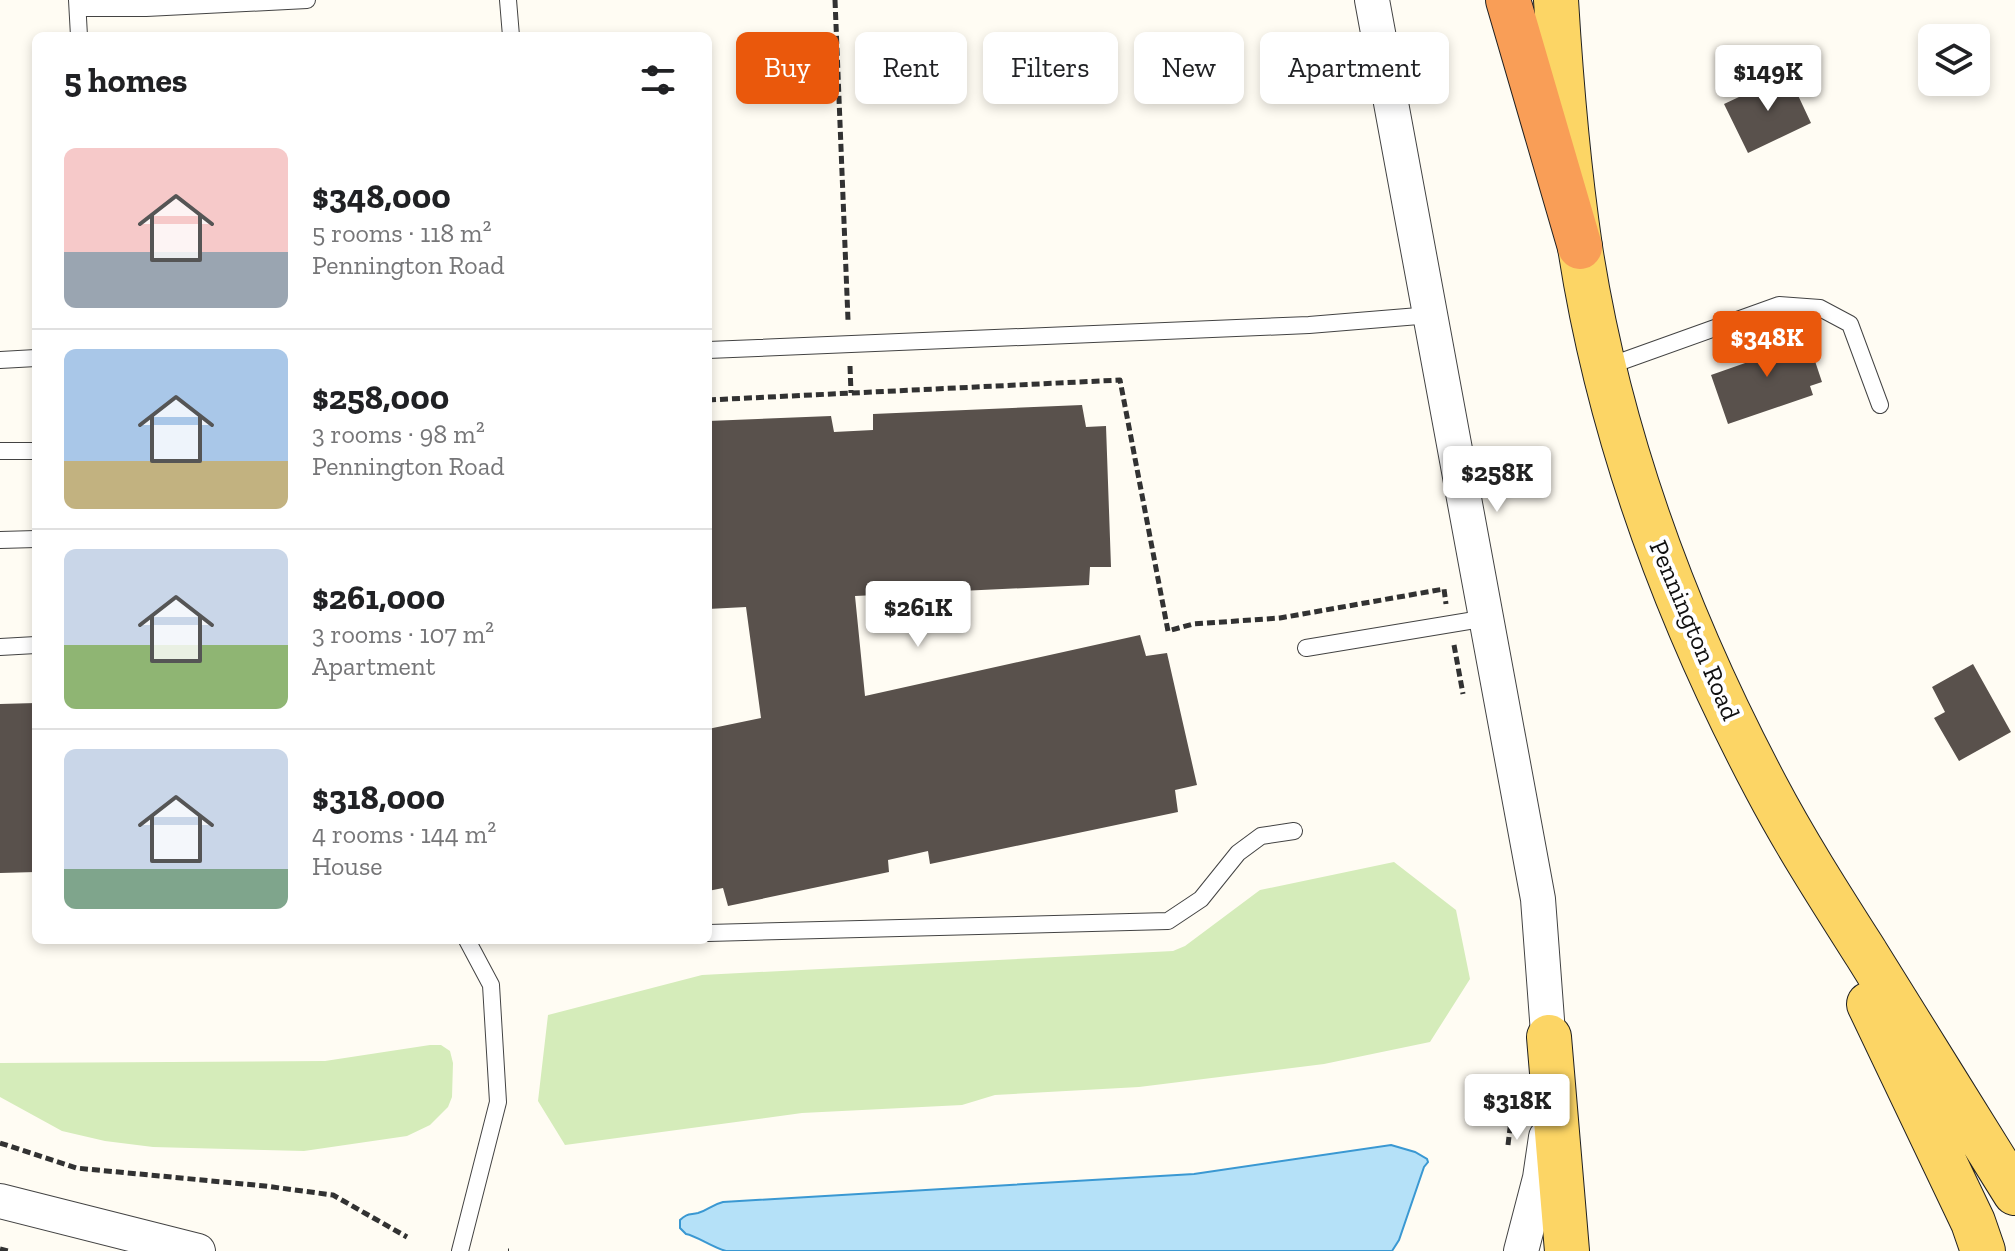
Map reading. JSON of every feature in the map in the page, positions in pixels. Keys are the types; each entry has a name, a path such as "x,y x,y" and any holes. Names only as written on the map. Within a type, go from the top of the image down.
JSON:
{"highway":[{"path":"1508,0 1580,247"}],"main road":[{"name":"Pennington Road","path":"1556,0 1564,122 1580,247 1604,367 1626,447 1670,577 1729,713 1767,789 2015,1193"},
{"path":"1767,789 1966,1208 1983,1251"},
{"path":"1549,1037 1567,1251"}],"street":[{"path":"1372,0 1538,899 1549,1037 1549,1113 1540,1178 1521,1251"},
{"path":"0,1201 198,1251"}],"lane":[{"path":"79,32 78,4 146,8 307,0"},
{"path":"508,0 511,32"},
{"path":"1604,367 1779,305 1820,308 1850,324 1880,405"},
{"path":"712,350 1309,325 1431,315"},
{"path":"0,360 32,358"},
{"path":"0,451 32,451"},
{"path":"0,540 32,539"},
{"path":"1306,648 1487,618"},
{"path":"0,647 32,645"},
{"path":"712,933 1168,921 1201,899 1249,844 1261,836 1294,831"},
{"path":"460,1251 498,1102 491,985 469,944"}],"path":[{"path":"835,0 848,325"},
{"path":"849,361 851,393"},
{"path":"712,400 1120,380 1168,631 1193,624 1280,618 1444,589 1465,702"},
{"path":"1508,1149 1514,1093"},
{"path":"0,1143 76,1168 333,1195 407,1237"},
{"path":"0,1249 8,1251"}],"green space":[{"path":"1394,862 1456,910 1470,979 1430,1042 1324,1064 1139,1087 995,1095 962,1105 802,1113 565,1145 538,1101 548,1015 702,975 1173,951 1185,946 1260,890"},
{"path":"441,1045 450,1051 453,1063 452,1097 448,1107 430,1125 407,1136 304,1151 153,1147 105,1141 62,1131 0,1097 0,1063 325,1061"}],"water":[{"path":"1391,1145 1415,1152 1428,1162 1392,1251 726,1251 686,1234 680,1228 680,1220 685,1216 723,1202 1194,1174"}],"building":[{"path":"1788,74 1811,123 1748,153 1724,104"},
{"path":"1780,330 1787,349 1810,346 1822,382 1810,386 1813,395 1728,424 1711,375 1748,362 1745,354 1757,350 1753,339"},
{"path":"1082,405 1086,427 1106,426 1111,567 1090,567 1089,585 855,596 865,696 1140,635 1146,656 1167,653 1197,785 1175,790 1178,812 930,864 928,851 888,860 889,872 728,906 723,888 712,890 712,728 761,718 746,607 712,609 712,421 831,416 834,432 873,430 873,414"},
{"path":"1973,664 2011,732 1959,761 1934,718 1945,712 1932,687"},
{"path":"32,703 32,872 0,873 0,704"}]}
